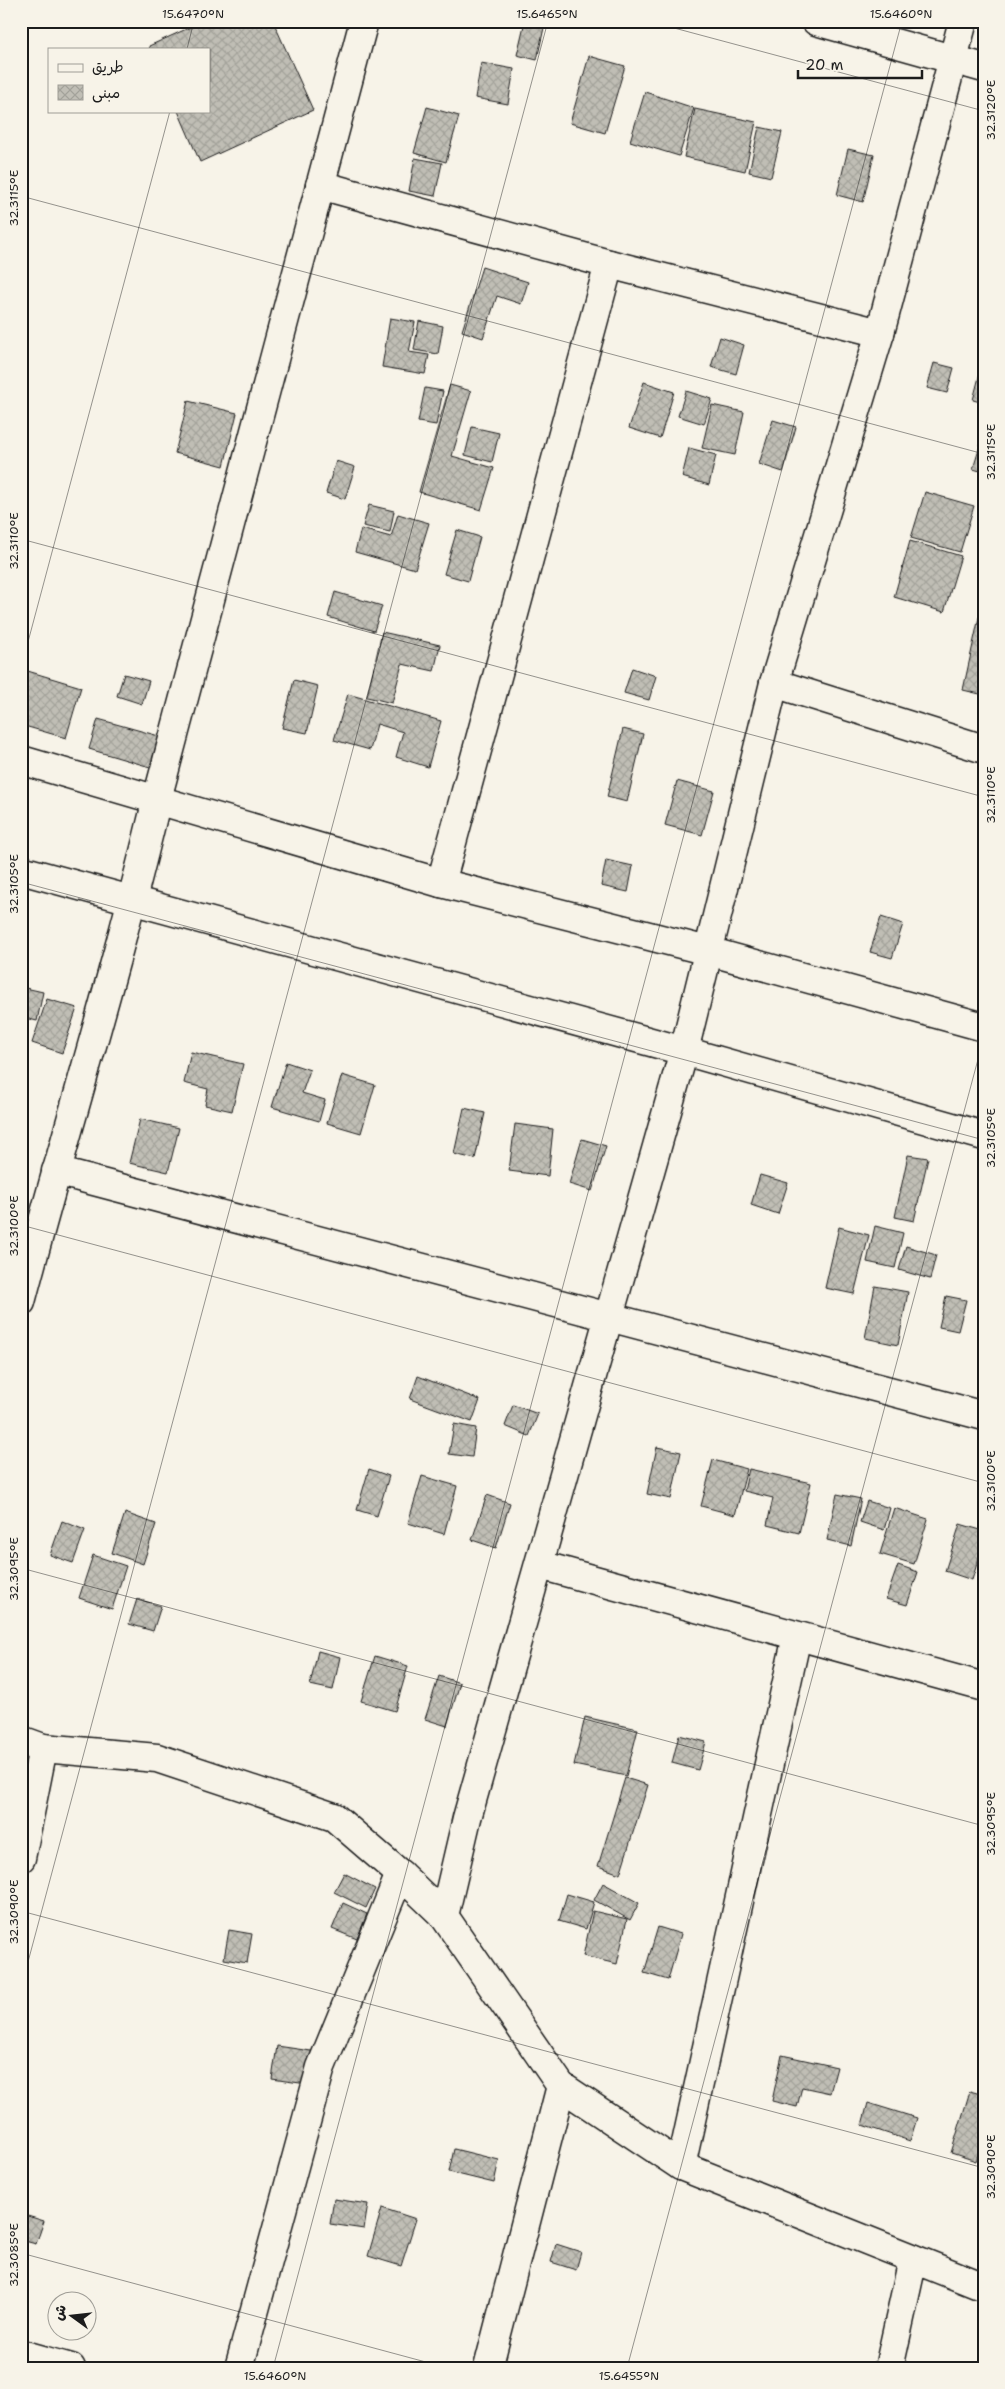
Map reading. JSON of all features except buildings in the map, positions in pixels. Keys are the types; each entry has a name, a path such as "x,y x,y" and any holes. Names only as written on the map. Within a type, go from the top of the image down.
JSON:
{"street":[{"path":"21,1302 133,900 157,799 364,21"},
{"path":"816,21 984,68"},
{"path":"444,1916 467,1818 684,1051 774,683 880,333 963,21"},
{"path":"320,185 609,264 880,333"},
{"path":"441,883 609,264"},
{"path":"774,683 984,748"},
{"path":"21,760 441,883 708,951 984,1027"},
{"path":"21,870 684,1051 984,1136"},
{"path":"56,1171 984,1416"},
{"path":"540,1565 984,1687"},
{"path":"681,2166 797,1636"},
{"path":"21,1858 32,1744 157,1758 334,1817 400,1874 444,1916 561,2086 681,2166 984,2287"},
{"path":"239,2368 321,2067 400,1874"},
{"path":"488,2368 561,2086"},
{"path":"889,2368 913,2259"},
{"path":"21,2354 71,2368"}]}
